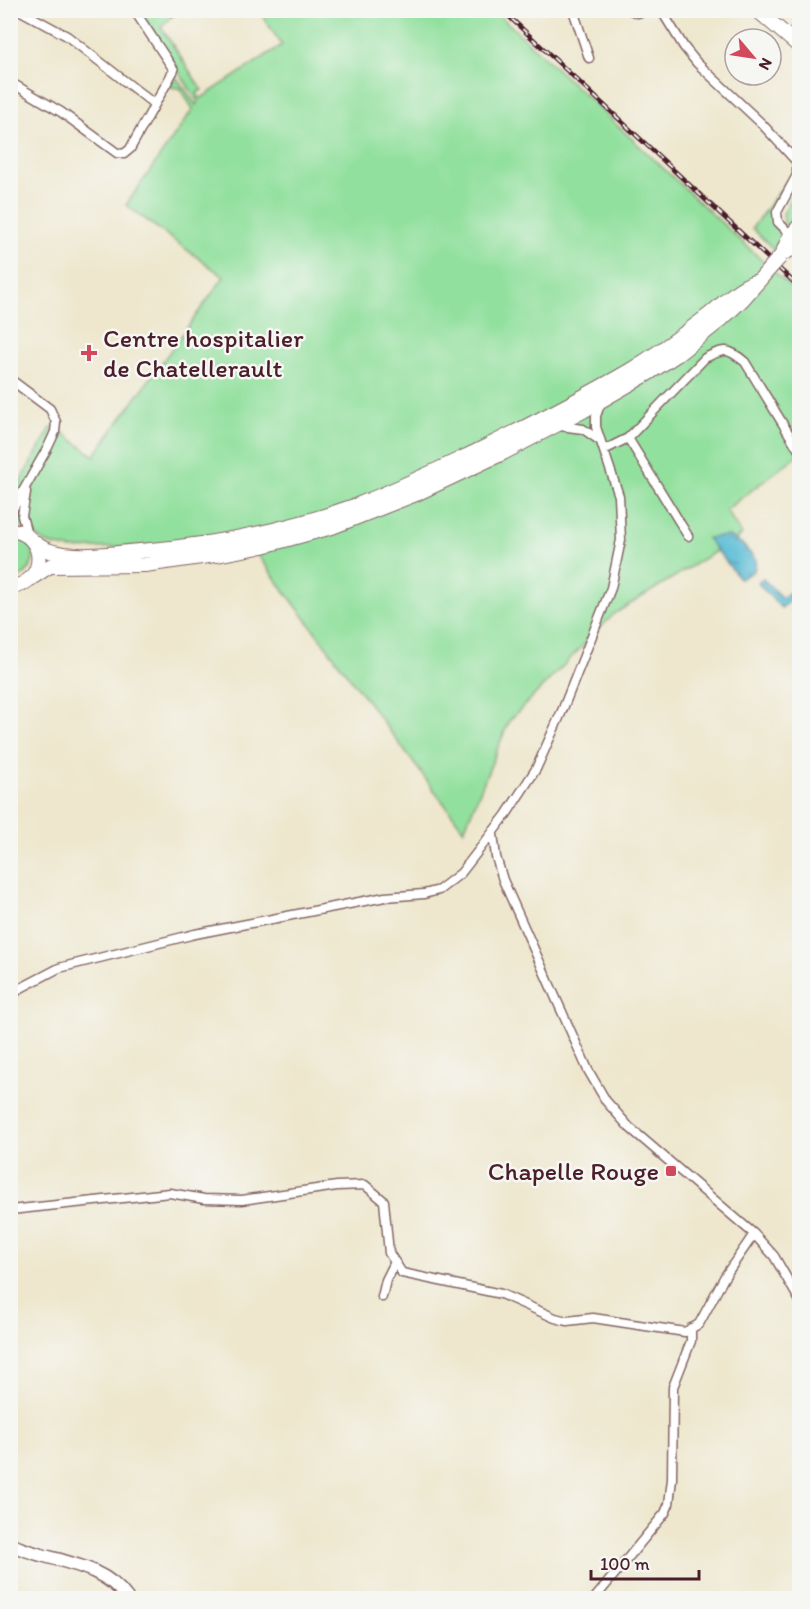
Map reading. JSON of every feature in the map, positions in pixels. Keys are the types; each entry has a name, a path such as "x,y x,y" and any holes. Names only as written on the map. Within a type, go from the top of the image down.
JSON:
{"main road":[{"path":"757,10 798,46"},
{"path":"781,256 789,238 800,225"},
{"path":"10,587 19,586 50,566 113,566 186,560 263,546 343,523 416,494 554,426 649,373 700,337 743,299 800,235"},
{"path":"781,256 800,245"},
{"path":"10,530 18,531 45,550 85,555 184,546 237,538 349,508 436,470 578,400 631,370 688,332 743,287 758,280"},
{"path":"30,579 39,561 38,551 31,540"}],"street":[{"path":"19,10 67,36 154,104"},
{"path":"10,82 61,112 117,153 124,154 130,149 174,70 135,10"},
{"path":"573,10 589,58"},
{"path":"630,10 637,13 651,10"},
{"path":"661,10 697,63 761,123 797,162 797,175 777,212 778,222 785,229"},
{"path":"604,450 628,438 705,358 721,350 734,352 746,362 800,453"},
{"path":"10,380 50,408 55,417 55,432 26,493 23,508 23,522 31,540"},
{"path":"10,997 21,988 59,968 195,934 385,897 424,894 439,890 461,873 493,834 536,768 562,711 611,588 621,540 619,496 599,440 595,419 602,400"},
{"path":"554,426 583,429 599,440"},
{"path":"628,438 688,536"},
{"path":"10,514 39,464"},
{"path":"493,834 503,880 588,1070 606,1101 628,1127 754,1234 774,1256 800,1301"},
{"path":"10,1210 170,1193 204,1199 242,1200 337,1186 364,1185 384,1201 389,1253 402,1273 501,1294 567,1321 593,1318 685,1332 699,1324 725,1276 754,1234"},
{"path":"382,1297 386,1280 395,1262"},
{"path":"595,1599 665,1513 669,1504 672,1479 673,1387 691,1341 691,1328"},
{"path":"10,1544 36,1555 88,1568 111,1582 127,1599"}],"green space":[{"path":"140,11 168,11 174,14 161,27 202,90 197,93 200,99 282,45 259,11 495,11 799,295 799,454 726,510 742,535 614,614 509,721 464,830 257,554 177,545 71,549 48,544 17,523 11,524 11,497 51,428 59,430 94,456 224,277 126,205 193,109 180,88 170,87 176,77 196,105 198,102"},
{"path":"788,180 774,213 778,227 786,236 774,250 752,228"},
{"path":"799,182 799,221 792,230 784,223 783,214"},
{"path":"11,536 25,541 30,546 33,559 32,565 23,575 11,580"}],"water":[{"path":"728,536 742,544 756,560 754,571 740,579 707,538"},
{"path":"763,579 782,598 799,585 799,595 781,608 758,583"}],"railway":[{"path":"502,10 800,288"}],"place":[{"name":"Centre hospitalier de Chatellerault","path":"89,353"},
{"name":"Chapelle Rouge","path":"671,1171"}]}
